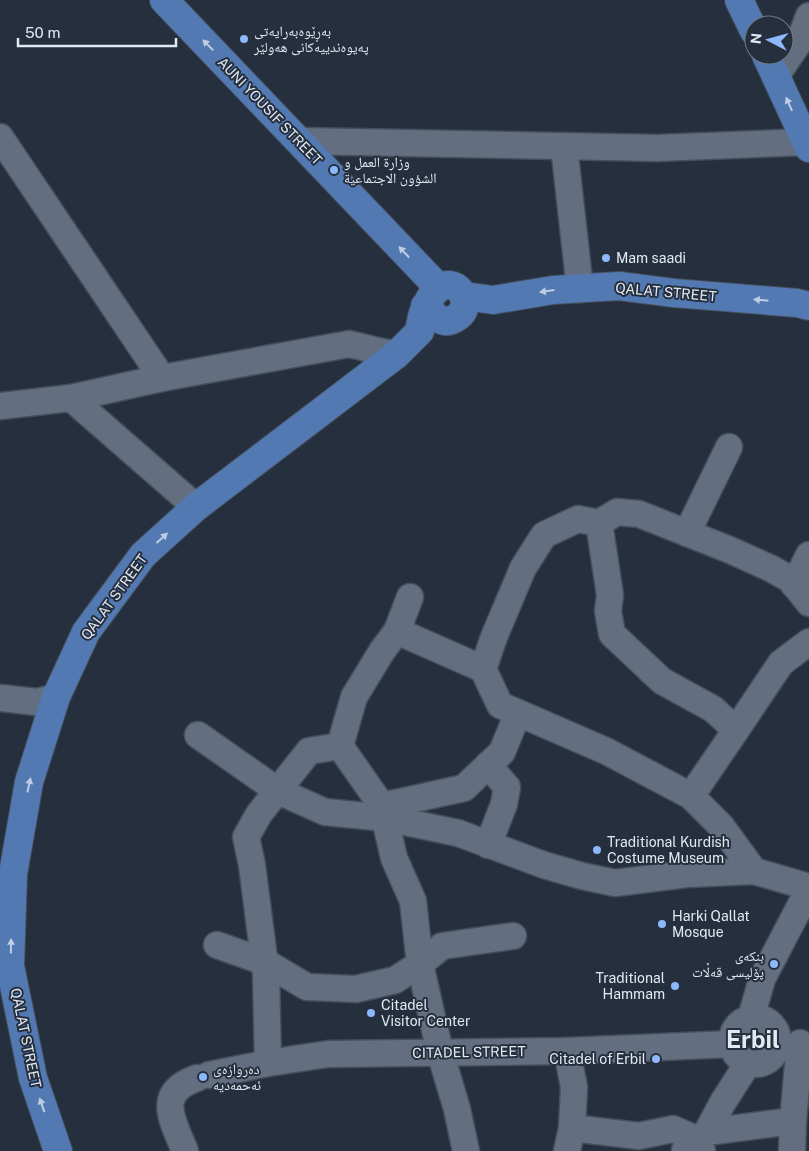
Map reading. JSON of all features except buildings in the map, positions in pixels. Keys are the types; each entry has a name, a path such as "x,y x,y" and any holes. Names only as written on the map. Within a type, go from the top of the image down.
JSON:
{"main road":[{"name":"AUNI YOUSIF STREET","path":"164,0 300,142 427,308"},
{"path":"739,0 746,15"},
{"path":"771,66 807,145"},
{"path":"448,285 458,288 458,311 438,328 427,308 448,285"},
{"name":"QALAT STREET","path":"458,311 493,300 553,290 619,286 809,306"},
{"name":"QALAT STREET","path":"58,1151 33,1078 10,966 12,882 29,782 56,697 86,632 143,555 196,507 397,354 427,308"}],"street":[{"path":"771,66 799,42 809,16"},
{"path":"0,137 162,378"},
{"path":"300,142 657,148 807,145"},
{"path":"564,146 580,289"},
{"path":"0,406 70,398 162,378 349,344 380,352 397,354"},
{"path":"70,398 196,507"},
{"path":"687,533 729,448"},
{"path":"483,669 494,637 523,568 544,535 578,519 599,523 617,512 639,514 770,568 790,580 802,594"},
{"path":"599,523 610,595 608,611 612,634 662,681 713,709 736,730"},
{"path":"802,594 809,555"},
{"path":"410,597 397,631 382,651 354,697 340,746 384,812 394,858 413,901 420,964 440,1052 457,1109 466,1151"},
{"path":"397,631 483,669 500,705 606,751 691,796 721,826 754,871"},
{"path":"691,796 781,664 809,642"},
{"path":"0,698 37,702 56,697"},
{"path":"384,812 464,788 502,752 518,714"},
{"path":"198,735 278,791 325,812 384,812 458,833 544,865 615,883 687,874 754,871 809,888 762,979 751,1018"},
{"path":"268,1063 265,962 252,865 246,837 258,814 309,752 340,746"},
{"path":"488,765 507,787 504,804 488,845"},
{"path":"217,945 265,962 307,987 356,989 395,980 420,964 442,946 513,936"},
{"path":"698,1144 723,1102 740,1054 734,1030 738,1024 758,1017 771,1023 778,1036 796,1043 792,1151"},
{"name":"CITADEL STREET","path":"185,1151 170,1113 170,1105 176,1091 183,1084 203,1077 268,1063 328,1054 567,1051 740,1054 762,1063 796,1043"},
{"path":"567,1051 574,1087 569,1139 639,1136 673,1129 698,1144 793,1121"}],"place":[{"name":"بەڕێوەبەرایەتی پەیوەندییەکانی هەولێر","path":"244,39"},
{"name":"وزارة العمل و الشؤون الاجتماعية","path":"334,170"},
{"name":"Mam saadi","path":"606,258"},
{"name":"Traditional Kurdish Costume Museum","path":"597,850"},
{"name":"Harki Qallat Mosque","path":"662,924"},
{"name":"بنکەی پۆلیسی قەڵات","path":"774,964"},
{"name":"Traditional Hammam","path":"675,986"},
{"name":"Citadel Visitor Center","path":"371,1013"},
{"name":"Citadel of Erbil","path":"656,1059"},
{"name":"دەروازەی ئەحمەدیە","path":"203,1077"}],"district":[{"name":"Erbil","path":"753,1039"}]}
